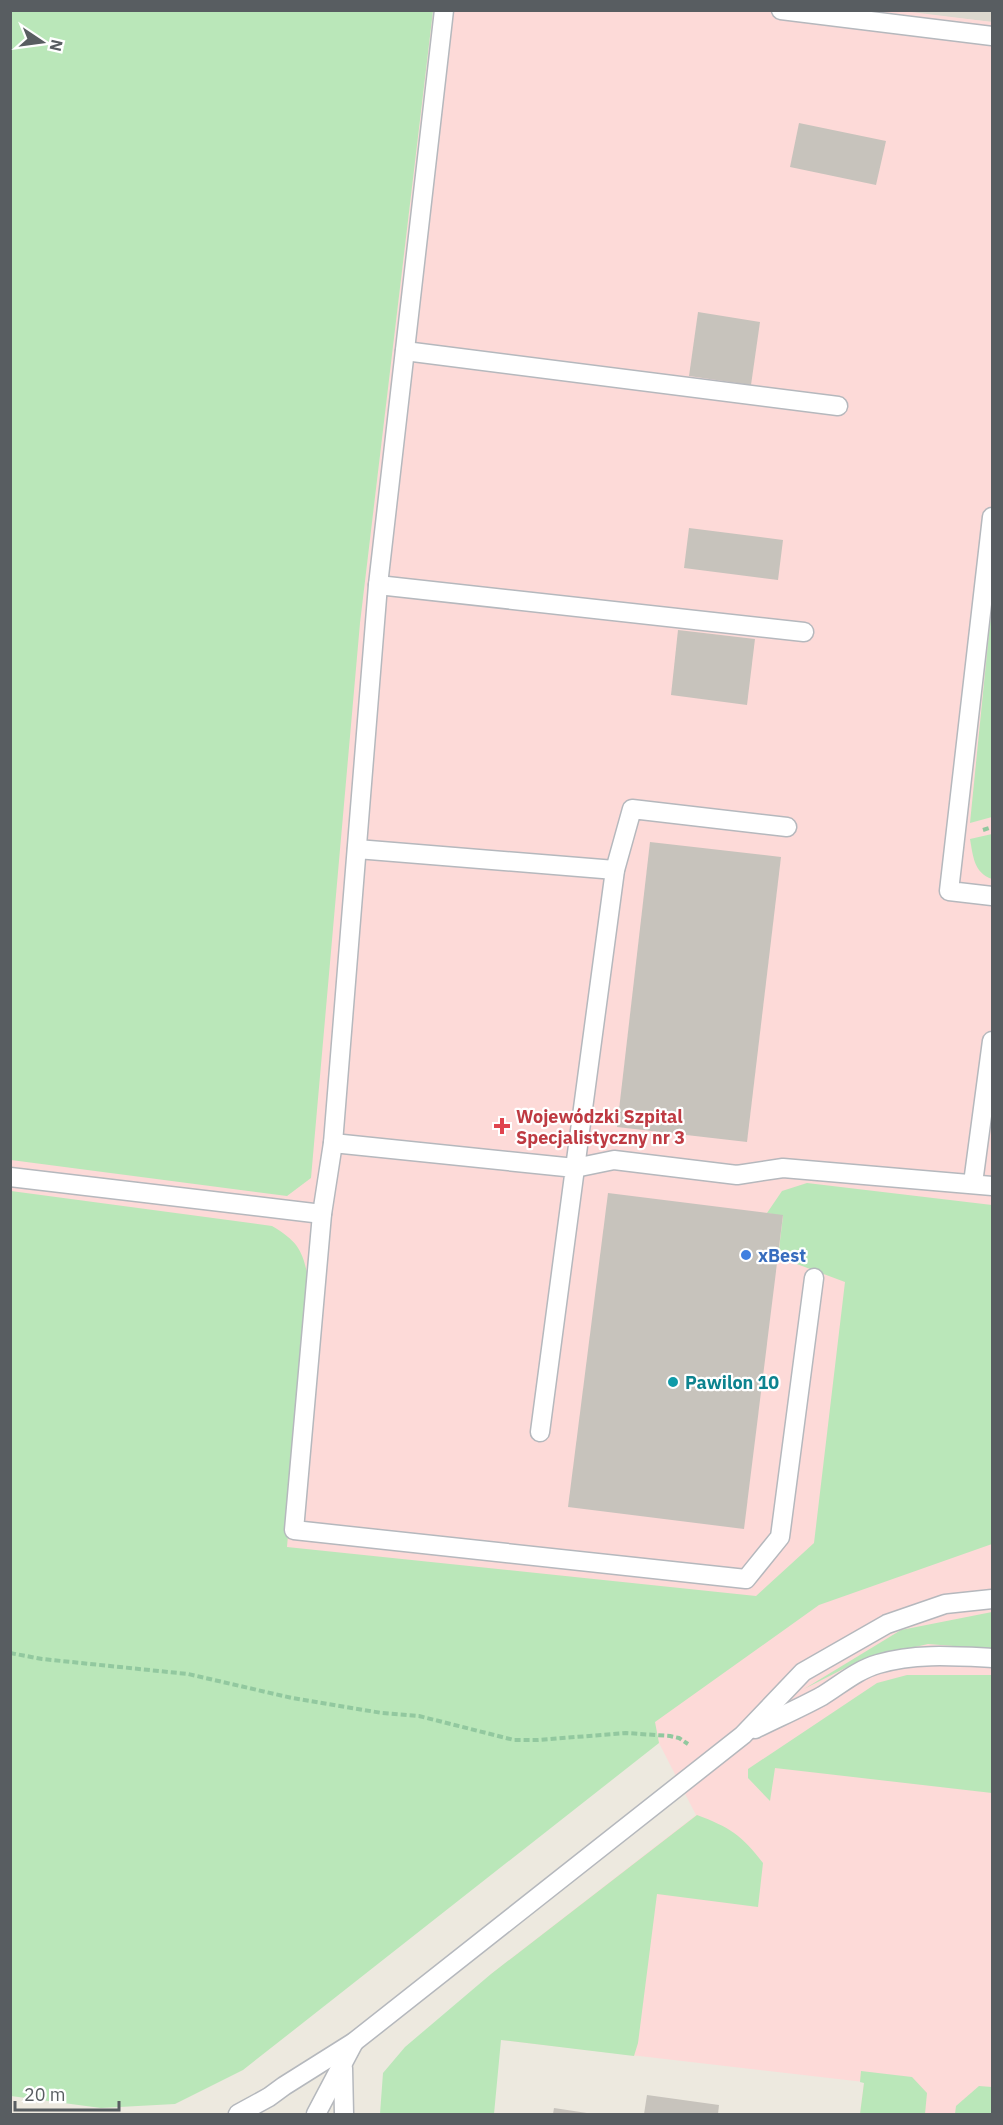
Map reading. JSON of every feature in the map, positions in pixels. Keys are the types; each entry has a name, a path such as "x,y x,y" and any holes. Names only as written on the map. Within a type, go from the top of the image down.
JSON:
{"lane":[{"path":"444,10 378,585 333,1143 322,1214 294,1530 746,1579 780,1537 814,1278"},
{"path":"782,10 993,36"},
{"path":"405,351 838,406"},
{"path":"993,517 949,891 993,896"},
{"path":"378,585 804,632"},
{"path":"540,1432 615,870 632,809 787,826"},
{"path":"357,849 615,870"},
{"path":"973,1184 993,1041"},
{"path":"333,1143 575,1168 615,1160 737,1175 783,1168 993,1186"},
{"path":"10,1177 322,1214"},
{"path":"238,2115 354,2042 743,1735 803,1672 887,1624 945,1604 993,1599"},
{"path":"743,1735 822,1696 854,1674 875,1664 951,1655 993,1658"},
{"path":"316,2115 354,2042"},
{"path":"342,2066 344,2115"},
{"path":"263,2115 269,2097"}],"path":[{"path":"10,1653 42,1659 188,1674 292,1698 433,1719 514,1740 604,1734 670,1736 684,1740 710,1761"}],"shaded area":[{"name":"Wojewódzki Szpital Specjalistyczny nr 3","path":"895,10 992,22 992,2114 860,2114 864,2082 501,2040 491,1974 696,1815 659,1743 654,1722 11,1629 11,580 360,622 433,11"},
{"path":"895,11 992,11 992,22"}],"green space":[{"path":"11,10 433,11 360,623 311,1178 287,1196 11,1160"},
{"path":"992,603 992,817 970,823"},
{"path":"992,834 992,879 981,873 978,868 970,839"},
{"path":"807,1183 992,1205 992,1544 819,1605 655,1722 659,1743 243,2070 175,2104 101,2108 11,2096 11,1191 272,1226 288,1237 298,1248 309,1282 287,1547 756,1596 814,1543 845,1282 778,1257 783,1216 767,1213 782,1191"},
{"path":"992,1612 992,1649 928,1644 863,1659 804,1689 901,1630"},
{"path":"907,1675 992,1675 992,1793 775,1768 770,1801 748,1778 748,1769 877,1683"},
{"path":"697,1815 734,1833 763,1863 758,1907 657,1894 638,2043 634,2056 501,2040 494,2114 380,2114 383,2073 405,2047 491,1974"},
{"path":"861,2071 912,2077 927,2093 925,2114 860,2114 864,2083 860,2082"},
{"path":"979,2086 992,2087 992,2114 955,2114 956,2106"}],"building":[{"path":"799,123 886,141 876,185 790,167"},
{"path":"698,312 760,322 751,385 689,376"},
{"path":"689,528 783,540 778,580 684,568"},
{"path":"678,630 755,639 747,705 671,695"},
{"path":"650,842 781,857 747,1142 617,1127"},
{"name":"Pawilon 10","path":"608,1193 783,1215 744,1529 568,1507"},
{"path":"647,2095 719,2105 718,2114 644,2114"},
{"path":"554,2108 587,2113 587,2114 553,2114"}],"place":[{"name":"Wojewódzki Szpital Specjalistyczny nr 3","path":"502,1126"},
{"name":"xBest","path":"746,1255"},
{"name":"Pawilon 10","path":"673,1382"}]}
